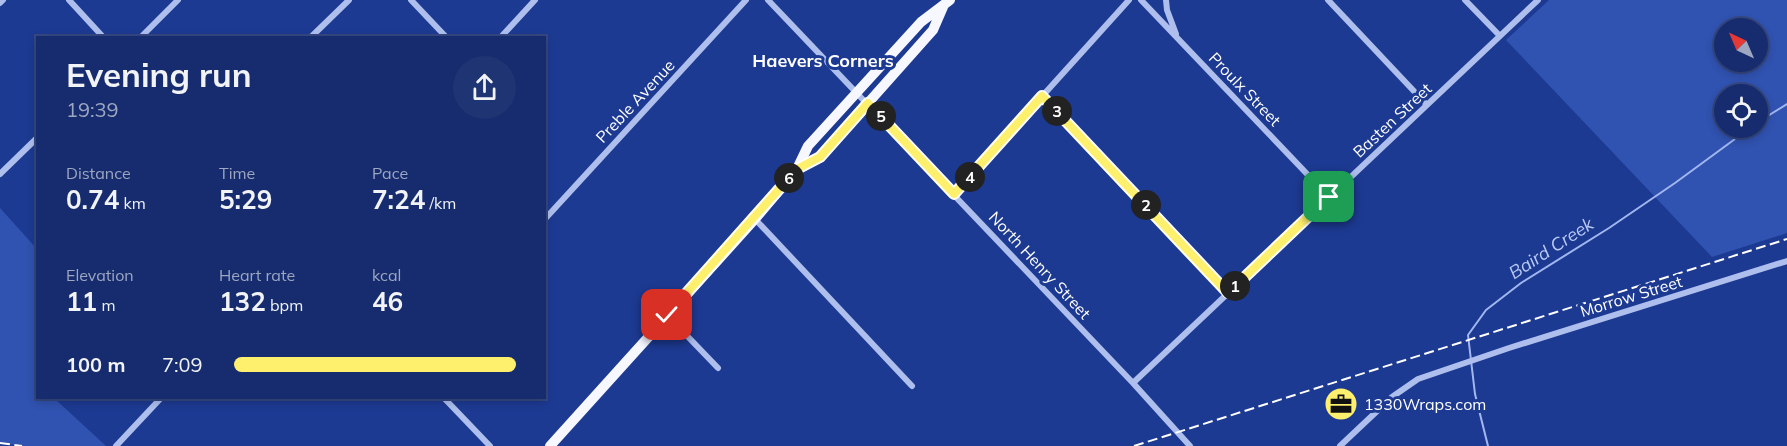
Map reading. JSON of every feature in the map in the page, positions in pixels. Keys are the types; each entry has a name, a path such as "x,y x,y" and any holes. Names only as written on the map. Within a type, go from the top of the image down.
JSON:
{"main road":[{"path":"550,446 755,219 797,169 808,146 921,22 947,4"},
{"path":"797,169 820,157 933,30 947,4"}],"street":[{"path":"69,0 102,36"},
{"path":"142,36 178,0"},
{"path":"312,36 349,0"},
{"path":"411,0 445,36"},
{"path":"502,36 535,0"},
{"name":"Preble Avenue","path":"546,218 746,0"},
{"name":"North Henry Street","path":"768,0 858,92 1190,446"},
{"path":"954,194 1129,0"},
{"name":"Proulx Street","path":"1141,0 1329,197"},
{"path":"1166,0 1170,22 1181,42"},
{"path":"1328,0 1427,105"},
{"path":"1465,0 1500,36"},
{"name":"Basten Street","path":"1133,383 1538,0"},
{"path":"1042,96 1228,293"},
{"path":"0,174 36,139"},
{"path":"755,219 912,386"},
{"name":"Morrow Street","path":"1340,446 1407,386 1418,379 1787,261"},
{"path":"667,315 718,368"},
{"path":"116,446 161,399"},
{"path":"445,399 490,446"}],"shaded area":[{"path":"1549,0 1787,0 1787,233 1712,257 1506,40"},
{"path":"0,208 36,248 36,399 55,399 106,446 22,446 0,443"}],"waterway":[{"name":"Baird Creek","path":"1768,116 1787,104"},
{"name":"Baird Creek","path":"1488,446 1475,394 1468,335 1486,310 1521,283 1609,228 1736,138"}],"railway":[{"path":"1134,446 1787,239"},
{"path":"0,443 22,446"}],"place":[{"name":"1330Wraps.com","path":"1341,404"}],"district":[{"name":"Haevers Corners","path":"823,60"}],"route":[{"path":"667,315 755,219 797,169 820,157 868,103 954,194 1042,96 1228,293 1329,197"}]}
